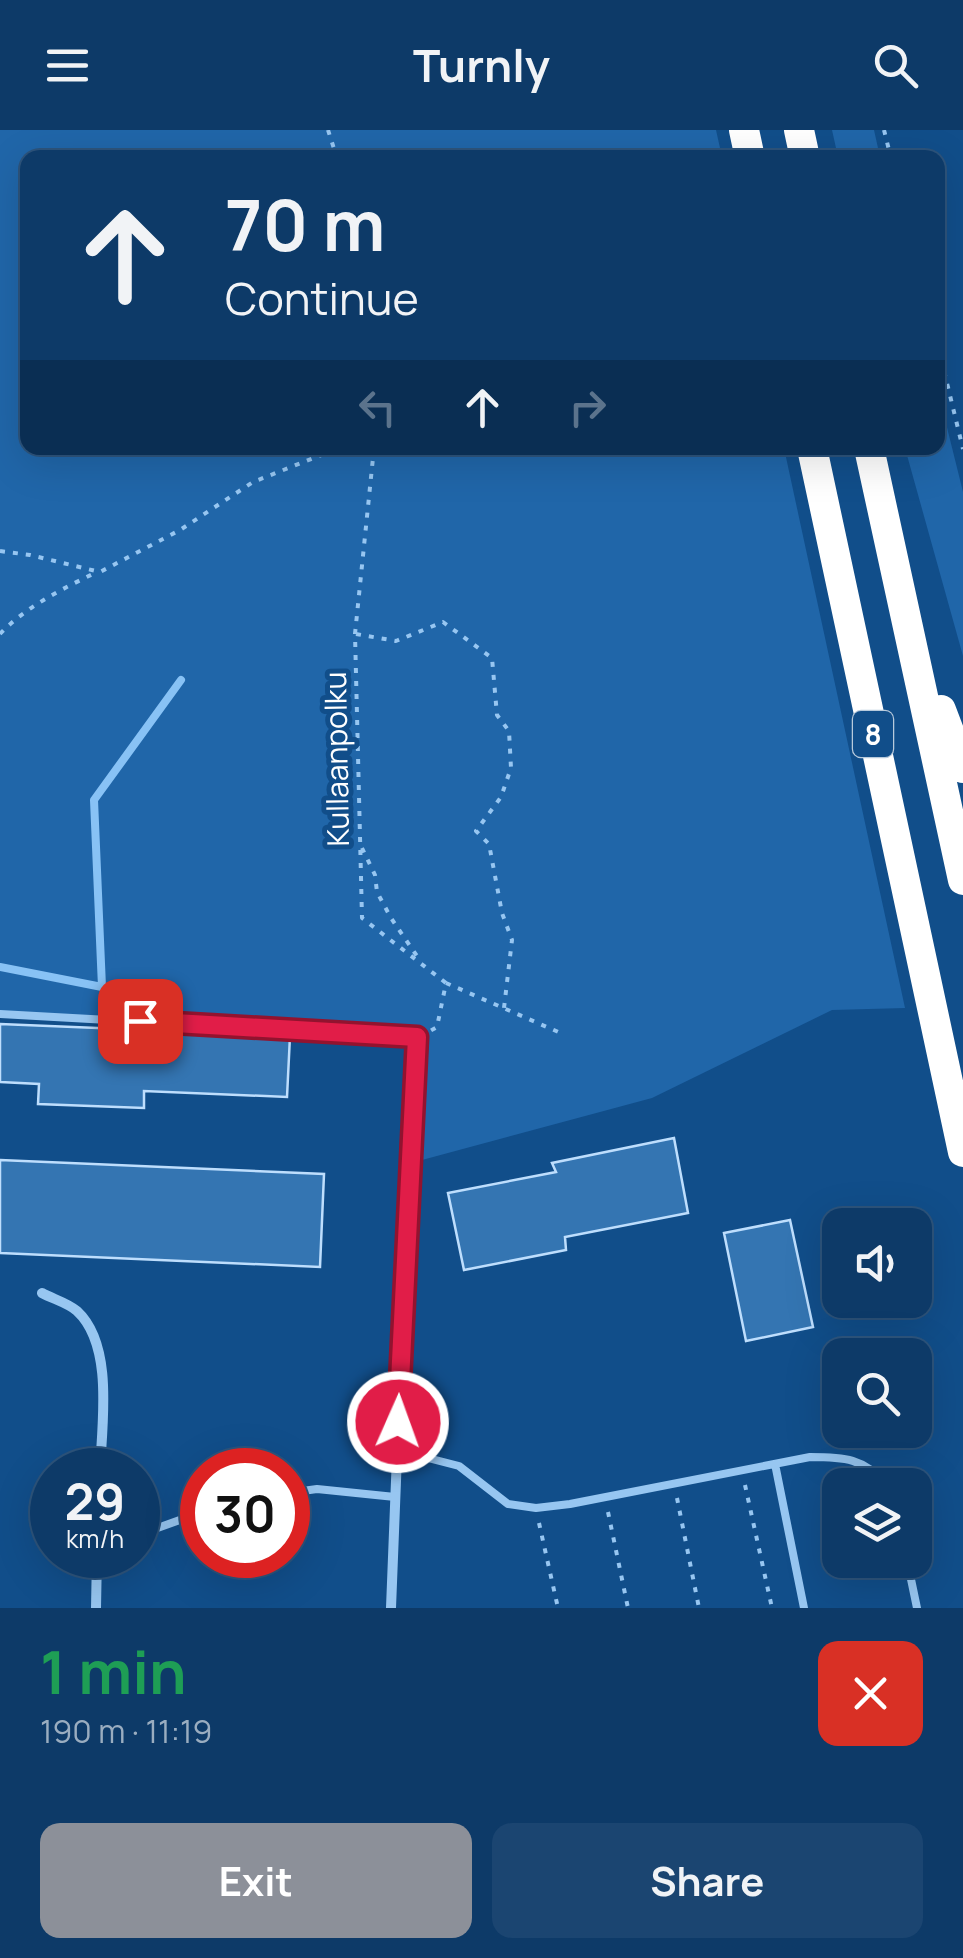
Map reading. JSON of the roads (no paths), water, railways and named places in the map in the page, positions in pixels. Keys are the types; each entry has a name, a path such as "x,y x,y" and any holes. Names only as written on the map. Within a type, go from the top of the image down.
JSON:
{"highway":[{"name":"8","path":"814,455 963,1152"},
{"name":"8","path":"870,455 963,880"},
{"path":"905,616 963,768"}],"street":[{"path":"391,1608 408,1176"},
{"path":"42,1294 76,1310 92,1330 100,1358 101,1448"},
{"path":"96,1608 97,1578"}],"lane":[{"path":"0,1014 417,1037 408,1176"},
{"path":"397,1458 424,1458 459,1466 508,1504 536,1508 810,1457 842,1457 867,1468"},
{"path":"775,1464 804,1608"},
{"path":"310,1490 396,1497"},
{"path":"910,1578 917,1608"}],"waterway":[{"path":"102,987 94,800 181,680"},
{"path":"0,967 102,987 125,1011"}]}
